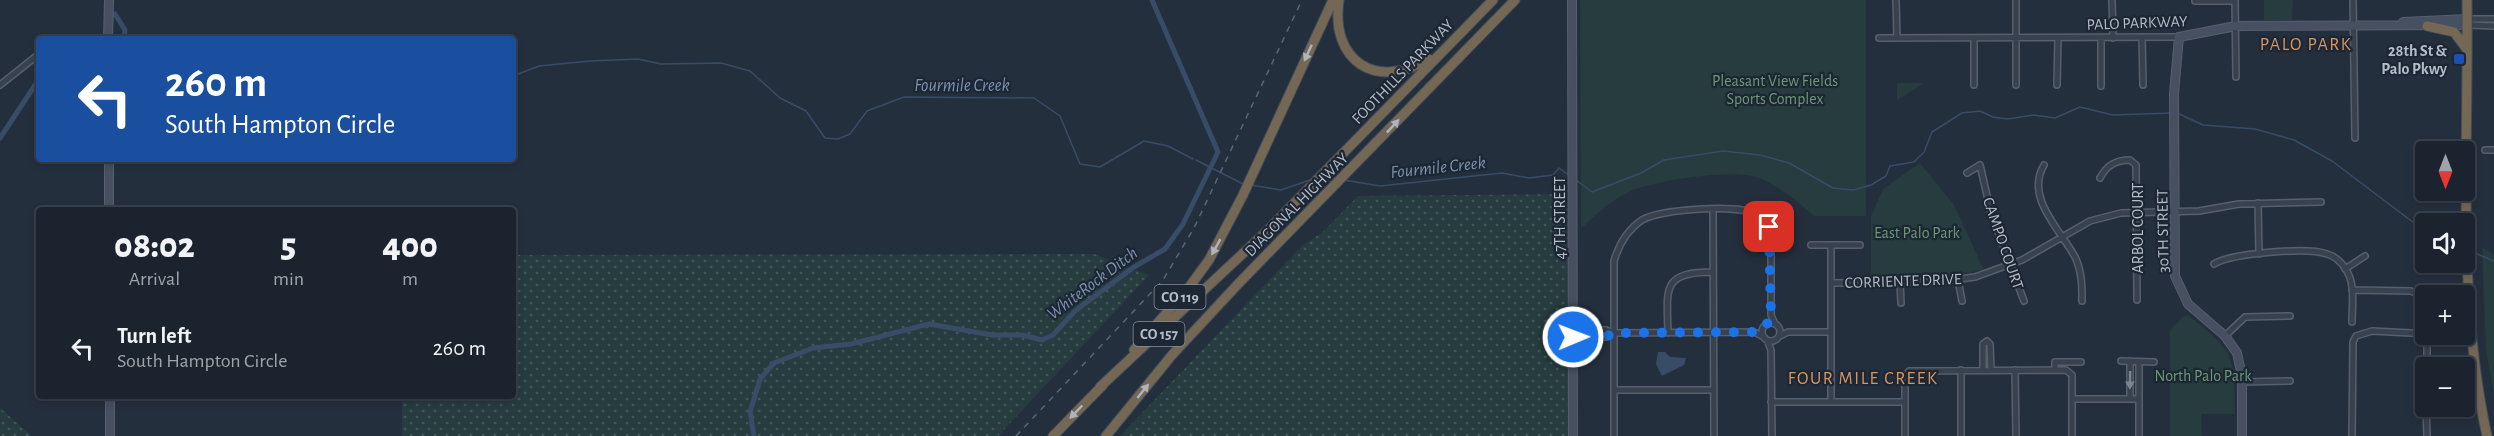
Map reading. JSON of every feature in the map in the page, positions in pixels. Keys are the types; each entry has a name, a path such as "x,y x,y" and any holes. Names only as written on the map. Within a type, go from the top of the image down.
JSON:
{"highway":[{"name":"CO 119","path":"1053,436 1100,387 1199,273 1243,195 1333,0"},
{"path":"1339,0 1337,26 1340,39 1349,55 1364,67 1374,71 1394,72 1414,67 1439,54"},
{"name":"FOOTHILLS PARKWAY","path":"1100,387 1304,195 1493,0"},
{"name":"DIAGONAL HIGHWAY","path":"1106,436 1172,355 1515,0"},
{"path":"2467,0 2469,285"},
{"path":"2427,26 2454,32 2468,53"},
{"path":"2471,345 2474,372 2487,436"}],"street":[{"path":"108,36 109,0"},
{"name":"47TH STREET","path":"1572,0 1573,436"},
{"path":"1896,0 1897,38"},
{"path":"2016,0 2016,85"},
{"path":"2112,0 2113,38"},
{"path":"2195,1 2235,0 2236,77"},
{"path":"2353,0 2355,138"},
{"path":"2468,22 2494,19"},
{"name":"PALO PARKWAY","path":"2394,25 2403,22 2468,22"},
{"path":"2468,22 2494,26"},
{"name":"PALO PARKWAY","path":"1880,38 2179,37 2236,26 2427,26 2468,22"},
{"path":"2142,37 2143,85"},
{"name":"30TH STREET","path":"2179,37 2174,108 2177,285 2188,304 2225,336 2237,353 2242,382 2242,436"},
{"path":"1974,38 1974,85"},
{"path":"2057,85 2058,38"},
{"path":"2101,38 2101,86"},
{"path":"0,85 36,56"},
{"path":"2485,150 2494,150"},
{"name":"ARBOL COURT","path":"2100,178 2110,165 2123,160 2136,165 2137,300"},
{"path":"109,162 110,207"},
{"name":"CAMPO COURT","path":"1967,173 1980,165 1990,213 2024,300"},
{"path":"2044,165 2040,172 2042,199 2046,213 2074,256 2081,274 2082,301"},
{"name":"CORRIENTE DRIVE","path":"1831,283 1958,280 2010,265 2090,221 2121,213 2175,212 2258,203 2321,202"},
{"path":"2258,203 2259,254"},
{"path":"1713,210 1714,436"},
{"path":"1614,436 1614,261 1629,231 1644,219 1662,212 1713,210 1749,211 1761,217 1769,227 1771,315 1777,326 1777,338 1771,350"},
{"path":"1810,245 1860,245"},
{"path":"1831,245 1831,402"},
{"path":"2214,264 2235,255 2326,254 2345,268 2352,290 2352,322"},
{"path":"2345,268 2365,256"},
{"path":"1668,333 1668,295 1674,281 1690,272 1713,272"},
{"path":"1958,280 1962,301"},
{"path":"1900,282 1901,303"},
{"path":"2352,290 2411,291 2415,293"},
{"path":"1771,315 1765,326 1765,338 1771,350 1772,436"},
{"path":"2225,336 2245,317 2290,316"},
{"path":"1573,333 1606,330 1613,333 1754,332 1765,326 1777,326 1788,332 1831,333"},
{"path":"2352,436 2353,342 2356,336 2372,331 2415,334"},
{"path":"1754,332 1765,338 1777,338 1788,332"},
{"path":"1983,370 1983,345 1986,341 1990,344 1991,370"},
{"path":"2121,361 2154,362"},
{"path":"2055,370 2055,362 2081,362"},
{"path":"2130,362 2130,399"},
{"path":"2139,362 2139,436"},
{"path":"1961,370 1961,436"},
{"path":"2015,370 2016,436"},
{"path":"1905,436 1905,377 1909,371 2055,370 2070,372 2072,436"},
{"path":"2242,382 2290,381"},
{"path":"1614,390 1714,390"},
{"path":"110,399 110,436"},
{"path":"2072,399 2139,399"},
{"path":"1772,402 1905,402"},
{"path":"2426,417 2427,436"}],"green space":[{"name":"Pleasant View Fields Sports Complex","path":"1580,0 1866,0 1866,216 1814,216 1793,198 1760,178 1725,174 1654,184 1629,192 1609,204 1581,229"},
{"path":"2264,0 2293,0 2292,20 2264,20"},
{"path":"1897,83 1924,83 1897,100"},
{"name":"East Palo Park","path":"1920,163 1954,205 1984,270 1937,278 1871,279 1871,216 1883,189"},
{"path":"1567,194 1568,436 1120,436 1302,246 1324,231 1358,196"},
{"path":"2482,247 2494,255 2494,395 2486,349"},
{"path":"1094,254 1149,275 998,436 402,436 402,399 516,399 516,255"},
{"name":"North Palo Park","path":"2186,314 2214,337 2228,355 2234,378 2235,414 2201,414 2202,436 2170,436 2170,330"},
{"path":"0,408 32,436 0,436"}],"water":[{"path":"1658,352 1665,352 1670,357 1686,358 1684,365 1662,376 1656,364"}],"waterway":[{"name":"WhiteRock Ditch","path":"754,436 750,412 760,379 774,363 813,348 851,344 929,324 992,335 1022,335 1042,340 1053,335 1075,311 1134,267 1165,249 1183,224 1218,152 1152,0"},
{"path":"115,14 125,30 124,36"},
{"name":"Fourmile Creek","path":"516,75 539,66 590,61 638,59 661,64 721,63 750,71 780,98 806,111 825,138 838,139 850,134 867,111 904,97 1034,98 1060,116 1080,164 1100,167 1144,141 1168,146 1193,159"},
{"path":"0,138 36,84"},
{"path":"1576,180 1592,192 1641,173 1664,160 1723,151 1760,155 1789,163 1833,188 1853,190 1871,185 1886,176 1890,166 1914,162 1924,152 1932,132 1962,113 1980,111 1993,117 2007,119 2034,115 2055,118 2080,107 2113,115 2172,113"},
{"path":"2177,113 2203,125 2255,129 2294,140 2332,161 2415,224"},
{"name":"Fourmile Creek","path":"1196,160 1243,184"},
{"name":"Fourmile Creek","path":"1344,180 1380,186 1502,173 1529,178 1553,175 1559,168 1570,176"},
{"name":"Fourmile Creek","path":"1251,185 1281,190 1310,180"},
{"name":"Fourmile Creek","path":"1323,180 1334,180"},
{"path":"2475,253 2494,261"}],"railway":[{"path":"1016,436 1163,280 1194,228 1302,0"}],"place":[{"name":"28th St & Palo Pkwy","path":"2459,59"}],"district":[{"name":"PALO PARK","path":"2306,44"},
{"name":"FOUR MILE CREEK","path":"1863,378"}],"route":[{"path":"1573,337 1606,337 1613,333 1754,332 1764,327 1771,315 1769,227"}]}
